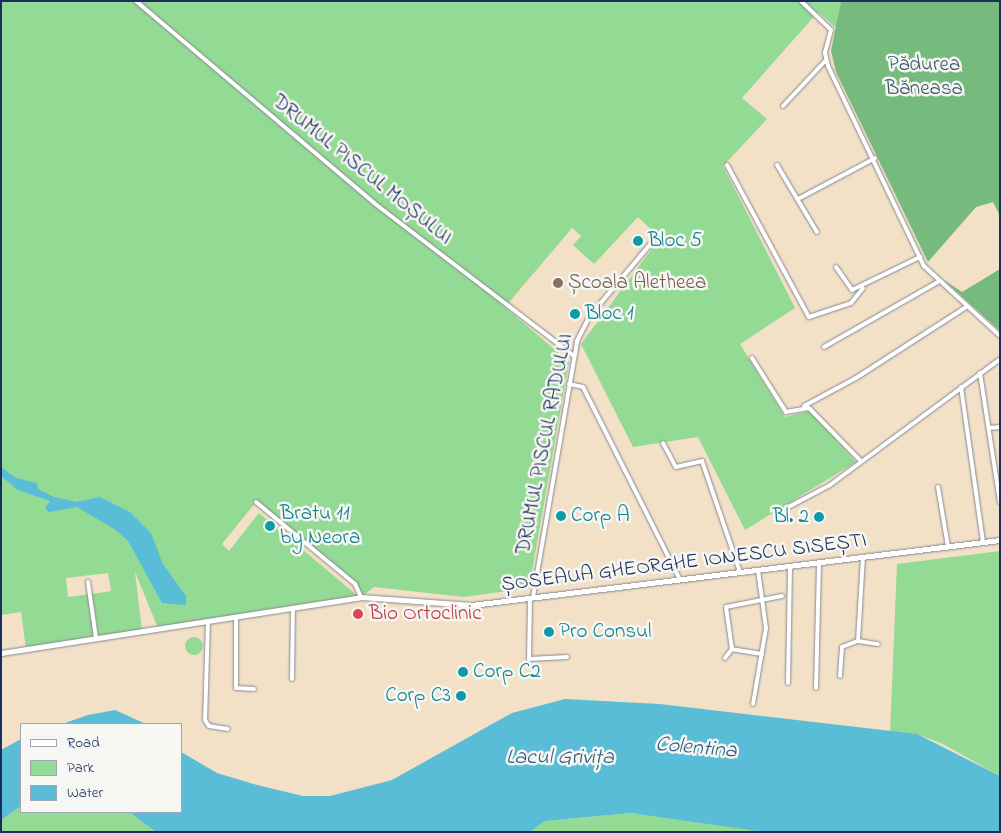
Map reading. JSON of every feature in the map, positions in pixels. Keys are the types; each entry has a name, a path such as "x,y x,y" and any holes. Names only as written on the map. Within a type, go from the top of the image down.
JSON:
{"main road":[{"name":"ȘOSEAUA GHEORGHE IONESCU SISEȘTI","path":"2,651 361,597 456,606 1000,540"}],"street":[{"name":"DRUMUL PISCUL MOȘULUI","path":"136,1 374,203 574,356"},
{"path":"801,1 830,30 826,60 875,158 920,257 938,282 1000,336"},
{"path":"783,106 826,60"},
{"path":"798,199 875,158"},
{"path":"727,165 809,317 851,302 863,288 920,257"},
{"path":"777,165 817,232"},
{"name":"DRUMUL PISCUL RADULUI","path":"567,657 529,659 532,597 574,356 589,317 659,234"},
{"path":"836,268 849,288 863,288"},
{"path":"824,347 938,282"},
{"path":"752,358 786,412 804,406 856,378 966,307"},
{"path":"777,513 830,485 1000,359"},
{"path":"980,373 1000,502"},
{"path":"569,384 583,388 679,578"},
{"path":"960,387 983,542"},
{"path":"804,406 862,460"},
{"path":"989,428 1000,427"},
{"path":"663,443 676,467 702,461 740,572"},
{"path":"938,487 948,547"},
{"path":"256,502 355,584 361,597"},
{"path":"858,641 863,557"},
{"path":"816,688 818,563"},
{"path":"788,684 790,566"},
{"path":"753,704 766,628 758,570"},
{"path":"88,582 96,638"},
{"path":"725,658 732,649 728,603 782,596"},
{"path":"292,678 293,608"},
{"path":"236,617 236,688 254,689"},
{"path":"208,621 205,720 209,726 228,728"},
{"path":"840,676 842,647 858,641 878,644"},
{"path":"732,649 762,654"}],"green space":[{"path":"1,1 841,1 836,28 818,12 742,98 767,119 723,166 795,308 740,344 785,417 810,411 856,462 745,530 698,437 633,447 581,344 660,238 638,217 594,264 573,245 581,236 572,228 505,307 569,362 529,588 464,597 374,587 361,597 355,584 256,502 222,544 229,551 259,513 359,597 158,628 135,572 142,631 99,637 92,594 111,591 108,573 66,578 68,597 90,594 96,638 26,649 21,612 1,615"},
{"name":"Pădurea Băneasa","path":"841,1 1000,1 1000,216 993,202 976,207 928,262 836,72 831,51"},
{"path":"1000,269 1000,331 944,280 962,292"},
{"path":"1000,551 1000,776 943,744 917,734 890,734 897,564"},
{"path":"190,637 198,637 203,642 201,653 190,655 185,650 185,642"},
{"path":"20,807 20,813 130,813 156,832 1,832 1,820"},
{"path":"631,813 725,824 764,832 530,832 545,821"}],"water":[{"path":"1,467 16,478 37,483 38,489 54,497 76,502 100,497 130,512 151,533 163,564 186,596 186,605 162,603 128,541 116,530 77,507 49,512 45,508 50,501 18,490 1,476"},
{"name":"Lacul Grivița","path":"565,699 660,704 917,734 1000,776 1000,832 764,832 631,813 545,821 530,832 156,832 130,813 182,813 182,753 217,773 257,785 303,796 330,796 392,780 512,713"},
{"path":"115,710 144,723 65,723 88,715"},
{"path":"20,740 20,807 1,820 1,750"}],"place":[{"name":"Bloc 5","path":"638,241"},
{"name":"Școala Aletheea","path":"558,283"},
{"name":"Bloc 1","path":"575,314"},
{"name":"Corp A","path":"561,516"},
{"name":"Bl. 2","path":"819,517"},
{"name":"Bratu 11 by Neora","path":"270,526"},
{"name":"Bio Ortoclinic","path":"358,614"},
{"name":"Pro Consul","path":"549,632"},
{"name":"Corp C2","path":"463,672"},
{"name":"Corp C3","path":"461,696"}],"water label":[{"name":"Colentina","path":"696,749"}]}
